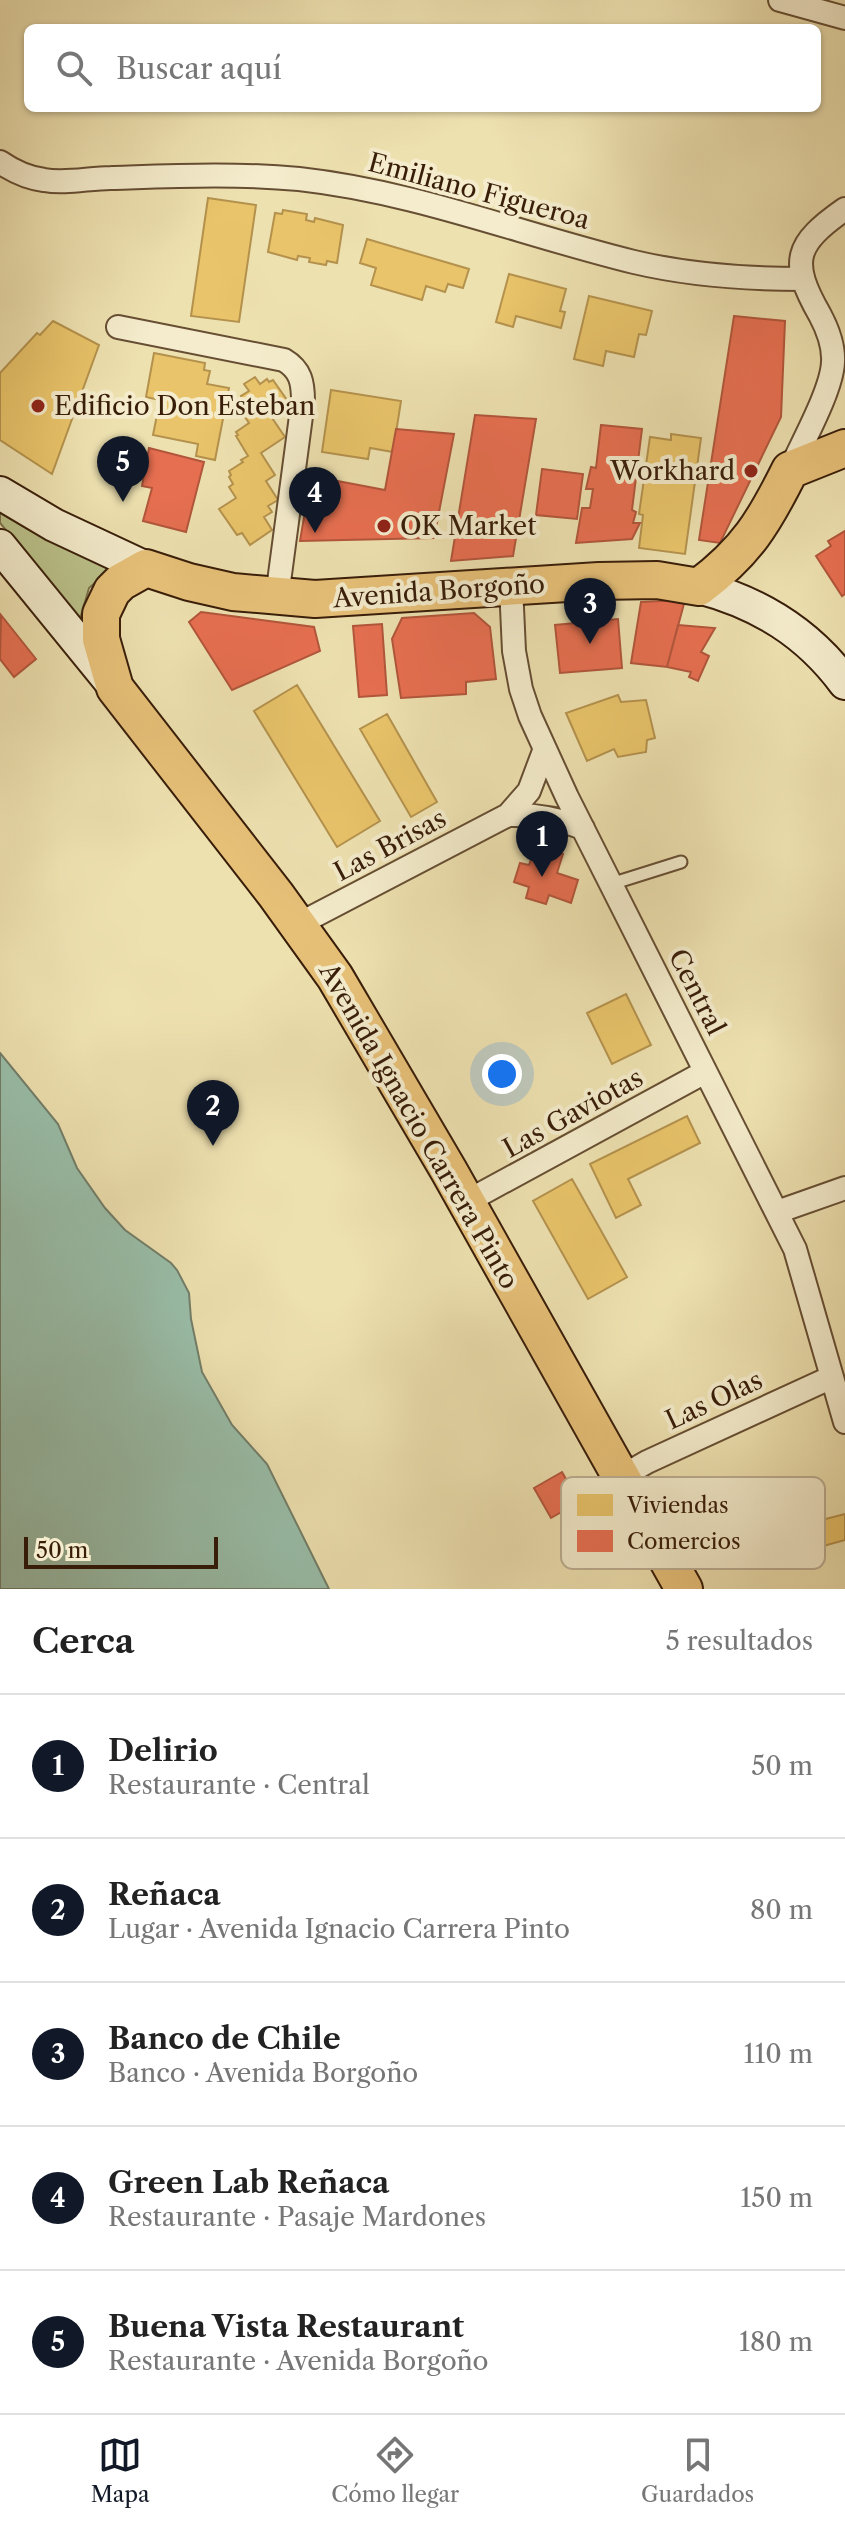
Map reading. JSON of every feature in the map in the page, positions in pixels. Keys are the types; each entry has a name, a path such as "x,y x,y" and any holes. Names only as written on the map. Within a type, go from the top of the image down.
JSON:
{"main road":[{"path":"699,587 730,562 755,533 790,470 845,448"},
{"name":"Avenida Borgoño","path":"0,493 54,525 146,568 233,592 277,597 353,598 511,586 657,580 699,587 748,602 792,628 820,653 845,683"},
{"path":"0,546 115,688"},
{"path":"115,688 101,639 101,614 112,591 121,582 146,568"},
{"name":"Avenida Ignacio Carrera Pinto","path":"115,688 335,977 621,1477"},
{"name":"Avenida Ignacio Carrera Pinto","path":"673,1569 684,1589"}],"street":[{"path":"780,0 845,18"},
{"name":"Emiliano Figueroa","path":"0,162 25,175 61,182 92,178 239,176 297,179 355,187 440,206 636,262 716,276 802,279"},
{"path":"790,470 830,380 833,363 831,339 802,279 800,263 805,244 845,209"},
{"path":"118,327 284,360 299,373 303,401 277,597"},
{"name":"Central","path":"511,586 514,651 521,689 544,751 795,1249 845,1422"},
{"name":"Las Brisas","path":"297,925 508,815 529,791 544,751"},
{"path":"508,815 534,814 583,828"},
{"name":"Las Gaviotas","path":"466,1202 705,1072"},
{"path":"777,1212 845,1188"},
{"name":"Las Olas","path":"621,1477 647,1462 832,1377"}],"lane":[{"path":"611,884 681,862"}],"shaded area":[{"path":"0,505 112,568 89,588 80,619 0,523"},
{"path":"0,1053 58,1124 77,1168 105,1208 125,1230 177,1270 189,1293 202,1372 232,1425 267,1464 329,1589 0,1589"}],"building: Viviendas":[{"path":"208,198 256,205 239,322 191,316"},
{"path":"283,210 307,214 306,220 314,222 315,218 343,225 337,263 327,261 326,265 309,262 310,258 298,256 297,260 268,252 275,213 282,214"},
{"path":"367,239 469,269 463,288 448,284 445,292 426,286 422,300 371,285 376,268 360,263"},
{"path":"509,274 566,289 560,311 565,312 561,328 516,316 513,327 496,322"},
{"path":"589,296 652,311 646,335 639,334 634,357 606,351 603,366 574,359"},
{"name":"Edificio Don Esteban","path":"53,321 99,345 52,474 0,440 0,373 37,333 40,335"},
{"path":"154,353 205,363 204,370 210,371 207,384 229,388 215,460 196,456 198,444 153,435 160,400 146,397"},
{"path":"255,377 260,384 267,379 269,382 273,380 287,400 268,412 285,437 261,453 275,475 266,481 278,500 268,506 272,512 264,517 272,530 250,545 242,533 237,535 219,509 236,498 229,487 233,484 229,471 248,456 236,432 249,423 240,410 245,406 241,396 249,391 244,384"},
{"path":"331,390 401,401 393,452 370,448 368,459 322,452"},
{"path":"671,434 701,438 685,554 639,548 643,515 639,514 650,437 671,440"},
{"path":"297,685 380,821 337,847 254,711"},
{"path":"618,695 621,702 646,700 655,738 647,740 646,752 618,757 614,749 587,761 566,713"},
{"path":"387,714 437,802 411,817 360,729"},
{"path":"626,994 651,1045 612,1064 587,1013"},
{"path":"687,1116 700,1143 628,1179 641,1205 616,1218 590,1164"},
{"path":"572,1179 627,1277 588,1299 533,1201"},
{"path":"845,1514 845,1540 825,1546 825,1519"}],"building: Comercios":[{"path":"734,316 785,321 781,417 720,543 699,540"},
{"path":"475,415 536,419 513,556 451,561"},
{"path":"601,425 642,429 632,510 636,512 633,523 640,523 632,539 576,543 582,508 590,508 593,489 586,489 591,467 596,468"},
{"path":"396,429 454,434 434,538 300,541 311,476 385,490"},
{"path":"149,448 204,462 186,532 143,521 152,488 142,486"},
{"path":"542,469 583,474 577,519 536,515"},
{"path":"845,531 845,594 842,596 816,556 831,546 828,541"},
{"path":"685,600 667,667 631,663 641,602"},
{"path":"201,612 314,627 320,651 232,690 189,622"},
{"path":"474,613 490,627 496,679 466,682 466,694 401,698 392,639 402,618"},
{"path":"1,615 36,659 14,677 0,659"},
{"path":"618,619 622,668 560,673 555,625"},
{"path":"382,624 387,695 359,697 353,626"},
{"path":"678,625 715,628 701,652 709,656 698,681 689,677 691,672 667,667"},
{"path":"536,845 563,854 557,873 578,880 571,903 549,895 546,904 526,898 529,887 514,882 520,863 529,865"},
{"path":"562,1472 565,1477 561,1477 561,1512 551,1518 534,1488"}],"place":[{"name":"Edificio Don Esteban","path":"38,406"},
{"name":"Workhard","path":"751,471"},
{"name":"Buena Vista Restaurant","path":"123,502"},
{"name":"OK Market","path":"384,526"},
{"name":"Green Lab Reñaca","path":"315,533"},
{"name":"Banco de Chile","path":"590,644"},
{"name":"Delirio","path":"542,877"},
{"name":"Reñaca","path":"213,1146"}]}
